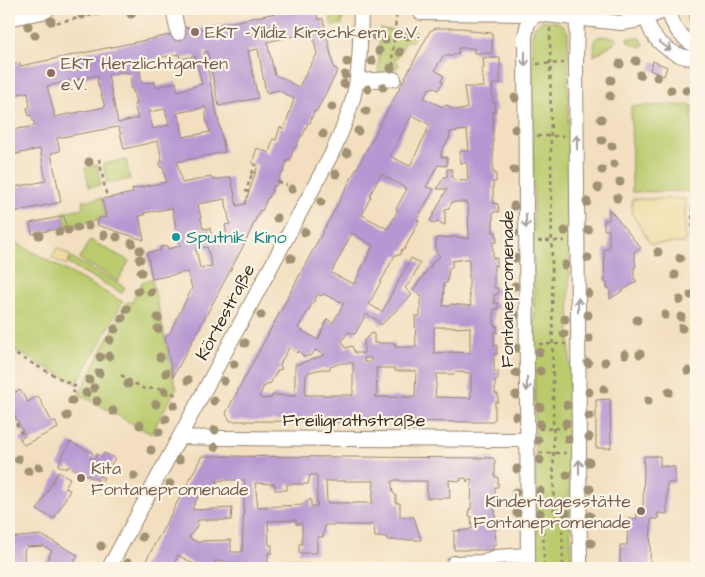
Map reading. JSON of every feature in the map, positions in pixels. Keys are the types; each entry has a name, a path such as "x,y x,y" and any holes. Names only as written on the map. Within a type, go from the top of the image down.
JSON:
{"main road":[{"path":"9,16 43,17"}],"street":[{"path":"173,9 178,33"},
{"name":"Körtestraße","path":"110,568 331,155 347,118 357,81 361,9"},
{"path":"421,12 536,14 621,23 647,13 668,9 681,37 696,46"},
{"path":"647,13 649,27 660,44 679,54 696,58"},
{"name":"Fontanepromenade","path":"528,562 531,434 525,36 528,23 536,14"},
{"path":"578,18 576,72 580,568"},
{"path":"357,81 394,73"},
{"name":"Freiligrathstraße","path":"180,437 531,434"},
{"path":"454,563 482,562 496,557 528,562"}],"path":[{"path":"43,17 124,9"},
{"path":"394,73 392,60 398,9"},
{"path":"550,28 554,522"},
{"path":"533,64 568,63"},
{"path":"533,136 569,136"},
{"path":"100,159 107,198"},
{"path":"249,192 246,191 254,174 255,164"},
{"path":"278,182 287,185"},
{"path":"696,201 692,205 694,273 696,273"},
{"path":"534,241 569,241"},
{"path":"535,344 570,344"},
{"path":"9,351 76,388 73,394"},
{"path":"122,375 144,389 162,388 176,395"},
{"path":"9,409 22,435"},
{"path":"531,434 553,428 570,428"},
{"path":"536,453 570,452"},
{"path":"536,522 562,522 563,568"},
{"path":"544,522 544,568"}],"green space":[{"path":"332,9 343,9 342,24 332,26 330,18 333,16"},
{"path":"543,20 562,24 568,34 571,568 536,568 532,34 535,26"},
{"path":"380,29 417,32 411,42 407,40 395,61 399,64 397,68 387,70 378,75"},
{"path":"600,36 617,38 617,41 594,56 595,39"},
{"path":"627,38 641,38 644,45 641,47 628,42"},
{"path":"692,105 692,191 632,192 631,106"},
{"path":"126,160 130,179 107,183 103,164"},
{"path":"97,165 101,185 89,187 85,168"},
{"path":"102,198 106,217 66,227 63,212 83,208 82,201"},
{"path":"9,239 123,302 77,384 9,347"},
{"path":"90,240 129,261 118,281 79,259"},
{"path":"71,258 125,287 122,293 68,264"},
{"path":"152,279 177,387 151,434 79,394 127,302 131,303 143,281"}],"sand":[{"path":"632,199 685,199 685,243 651,244 632,214"},
{"path":"57,248 71,256 66,265 52,258"}],"building":[{"path":"295,9 300,11 316,9 318,19 323,19 334,68 338,70 316,112 314,111 310,123 308,123 303,135 301,135 296,148 294,147 290,161 287,160 276,186 274,185 262,211 260,210 245,243 173,377 165,337 172,331 192,288 187,272 152,279 147,253 161,250 160,247 167,246 168,249 180,246 172,208 144,213 145,215 139,216 144,240 97,225 99,218 106,217 102,199 133,193 132,189 166,182 163,167 161,168 160,164 162,161 158,141 124,149 119,128 117,127 57,138 60,151 51,153 61,202 9,213 9,188 46,181 40,149 16,154 11,130 35,126 27,108 30,107 28,92 9,96 9,69 11,68 10,65 20,63 20,66 175,34 189,27 190,31","holes":["312,32 317,54 298,88 275,75 267,42","258,49 266,93 278,90 294,99 284,129 280,127 276,140 273,139 269,153 257,148 252,163 258,165 245,204 237,206 231,177 213,180 211,177 182,183 177,162 225,152 204,52 207,51 219,106 258,98 248,51","179,54 180,59 195,56 202,84 178,91 176,82 156,87 155,82 142,83 138,62","120,72 130,73 130,88 133,90 136,103 134,105 138,118 118,123 108,75","98,75 99,79 97,80 105,107 54,117 47,86","206,107 206,119 210,132 183,137 177,113","165,109 169,125 153,129 149,112","225,199 230,224 225,225 227,236 212,239 210,228 203,229 198,204","207,247 212,266 200,268 196,249"]},
{"path":"690,9 696,9 696,25 690,23"},
{"path":"436,28 461,28 470,29 470,31 492,33 492,53 474,53 474,48 458,48 459,53 453,54 453,56 443,56 435,70 444,76 441,81 443,82 438,90 433,87 429,88 424,98 442,107 447,105 452,109 463,110 467,108 464,87 484,87 483,58 500,58 500,84 493,84 492,87 493,103 495,103 496,111 493,111 493,173 496,173 496,182 493,182 493,203 498,204 499,212 493,212 493,232 496,232 497,242 493,242 493,258 497,258 497,266 494,265 494,288 498,288 498,294 494,295 494,303 498,303 498,309 494,309 494,326 497,325 497,333 494,333 494,346 497,345 497,354 494,354 494,372 498,371 498,380 495,380 495,394 498,394 498,402 495,402 495,419 491,422 230,421 226,413 430,31","holes":["412,115 430,125 410,166 390,156","467,130 469,151 460,151 460,157 461,163 467,163 468,179 466,181 454,180 452,178 452,169 447,169 447,177 444,177 437,189 447,189 430,221 435,224 436,221 445,225 445,209 449,208 452,202 466,202 468,206 469,239 457,237 436,238 436,252 440,256 431,264 431,268 429,268 413,290 422,297 420,299 420,316 415,316 416,347 395,347 395,343 374,343 374,334 372,333 364,340 364,353 355,353 352,346 345,348 342,341 348,332 355,334 366,314 377,320 381,325 412,295 405,288 411,281 420,263 411,258 382,312 369,304 395,255 400,255 402,249 404,250 419,221 417,220 434,189 426,187 438,165 447,166 447,157 441,157 442,150 449,139 450,132","381,174 407,189 388,229 362,215","352,233 373,246 354,284 331,273","469,259 471,306 450,304 450,306 443,306 444,283 447,283 449,268 452,267 452,261","318,294 321,296 323,294 344,303 333,323 327,319 318,340 298,328","434,327 470,327 470,353 434,353","289,347 297,353 299,351 304,357 312,355 315,350 325,355 295,365 295,396 272,395 272,398 262,399 259,397 264,386 268,383 270,384 278,370 282,369 280,365","364,358 371,358 371,362 364,362","341,363 353,363 353,395 305,395 306,376 309,372 330,369 330,367","376,368 395,368 395,371 416,371 415,397 375,397 377,393","471,373 471,398 435,397 437,374"]},
{"path":"653,61 667,67 664,76 650,70"},
{"path":"609,209 641,248 634,252 636,267 634,267 634,279 637,281 610,299 610,288 607,288 607,282 605,282 604,249 609,249 609,230 604,230 604,220 609,220"},
{"path":"64,216 66,227 32,234 30,223"},
{"path":"20,390 28,402 38,396 52,422 55,421 58,428 24,445 20,439 25,436 9,404 9,401 12,399 10,395"},
{"path":"610,399 611,448 596,448 596,400"},
{"path":"70,442 93,453 90,458 94,459 97,454 102,457 104,453 115,458 107,472 103,469 99,476 104,478 101,482 68,466 67,469 58,465"},
{"path":"202,456 493,458 495,461 495,477 498,477 498,487 495,487 495,520 498,520 498,529 495,529 496,545 493,545 493,550 454,550 454,531 472,528 469,509 471,509 472,479 469,479 467,482 466,478 461,478 461,481 449,480 450,498 427,498 427,481 396,480 392,481 392,486 393,493 396,495 396,503 400,503 400,517 414,517 421,540 387,540 387,537 375,537 374,525 325,525 323,537 317,537 317,553 299,553 299,544 302,544 302,524 296,524 296,520 268,521 269,545 272,545 272,553 268,553 268,564 256,564 256,568 236,568 236,563 215,561 215,568 194,568 194,564 178,555 172,568 142,568","holes":["310,475 317,475 317,506 311,506 311,499 302,505 258,507 255,483 275,484 275,490 287,490 287,484 308,484","245,480 242,552 231,552 231,540 201,541 200,543 189,538 198,524 197,520 231,520 232,508 193,510 202,489 211,494 217,481","326,481 374,481 372,503 327,503"]},
{"path":"644,456 660,456 660,466 675,467 675,483 667,483 667,514 658,513 658,519 651,519 650,568 620,566 620,545 627,545 628,518 637,519 637,508 643,508"},
{"path":"58,472 70,478 65,488 70,490 54,519 37,510"},
{"path":"41,535 78,555 71,568 43,568 52,551 43,546 27,547 24,550 25,567 9,568 9,538"},
{"path":"496,563 504,564 504,568 492,568"},
{"path":"268,564 317,564 317,568 268,568"}],"place":[{"name":"EKT -Yildiz Kirschkern e.V.","path":"195,32"},
{"name":"EKT Herzlichtgarten e.V.","path":"51,73"},
{"name":"Sputnik Kino","path":"176,237"},
{"name":"Kita Fontanepromenade","path":"81,478"},
{"name":"Kindertagesstätte Fontanepromenade","path":"641,511"}]}
